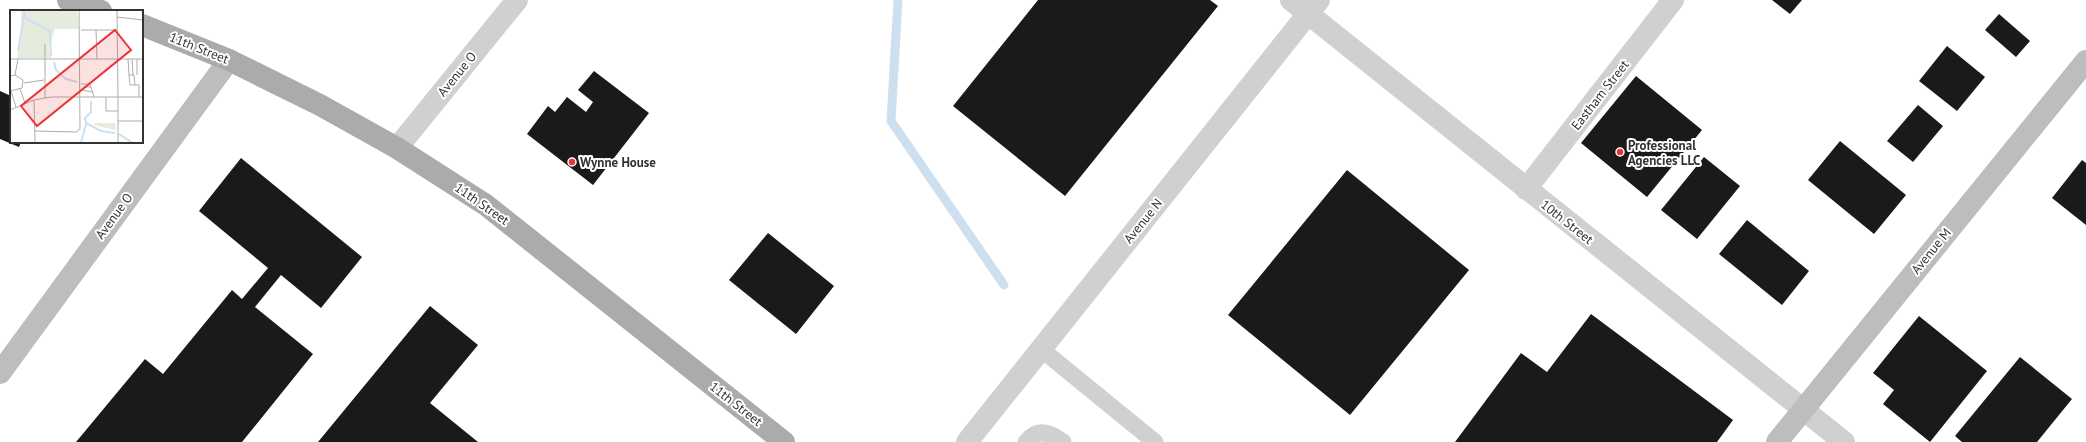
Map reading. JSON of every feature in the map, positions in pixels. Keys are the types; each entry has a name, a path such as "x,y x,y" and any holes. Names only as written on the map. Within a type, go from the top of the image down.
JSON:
{"main road":[{"path":"76,1 98,10"},
{"name":"11th Street","path":"143,25 228,60 320,105 397,148 486,205 784,442"},
{"name":"Avenue O","path":"0,373 228,60"},
{"name":"Avenue M","path":"1777,442 2086,61"}],"street":[{"name":"Avenue O","path":"397,148 516,0"},
{"name":"10th Street","path":"1291,0 1313,7 1526,189 1844,442"},
{"name":"Eastham Street","path":"1526,189 1673,0"},
{"name":"Avenue N","path":"967,442 1313,7"}],"lane":[{"path":"1041,349 1155,442"},
{"path":"1026,442 1031,435 1042,433 1053,434 1063,442"}],"building":[{"path":"1038,0 1210,0 1218,6 1065,196 953,106"},
{"path":"1772,0 1802,0 1790,14"},
{"path":"1999,14 2030,41 2016,57 1985,30"},
{"path":"1947,46 1985,77 1957,111 1919,81"},
{"path":"594,71 649,113 593,185 527,134 548,106 555,112 567,97 586,112 593,102 578,90"},
{"path":"1636,76 1702,130 1647,197 1581,143"},
{"path":"0,91 10,96 10,143 21,143 19,147 0,139"},
{"path":"1918,105 1943,126 1913,162 1887,141"},
{"path":"1840,141 1906,195 1874,234 1808,180"},
{"path":"1704,157 1740,186 1697,239 1661,210"},
{"path":"241,158 362,257 321,308 281,275 255,307 313,354 242,442 76,442 145,359 163,374 232,290 242,299 268,268 199,211"},
{"path":"2082,160 2086,163 2086,225 2052,198"},
{"path":"1347,170 1469,270 1350,415 1228,315"},
{"path":"1747,220 1809,271 1782,305 1719,254"},
{"path":"768,233 834,286 796,334 729,280"},
{"path":"430,306 478,345 430,403 478,442 318,442"},
{"path":"1591,314 1733,420 1717,442 1455,442 1521,353 1547,372"},
{"path":"1919,316 1987,371 1930,442 1883,404 1894,390 1873,373"},
{"path":"2020,357 2072,399 2037,442 1962,442 1955,436"}],"waterway":[{"path":"898,0 891,121 1004,285"}],"place":[{"name":"Professional Agencies LLC","path":"1620,152"},
{"name":"Wynne House","path":"572,162"}]}
